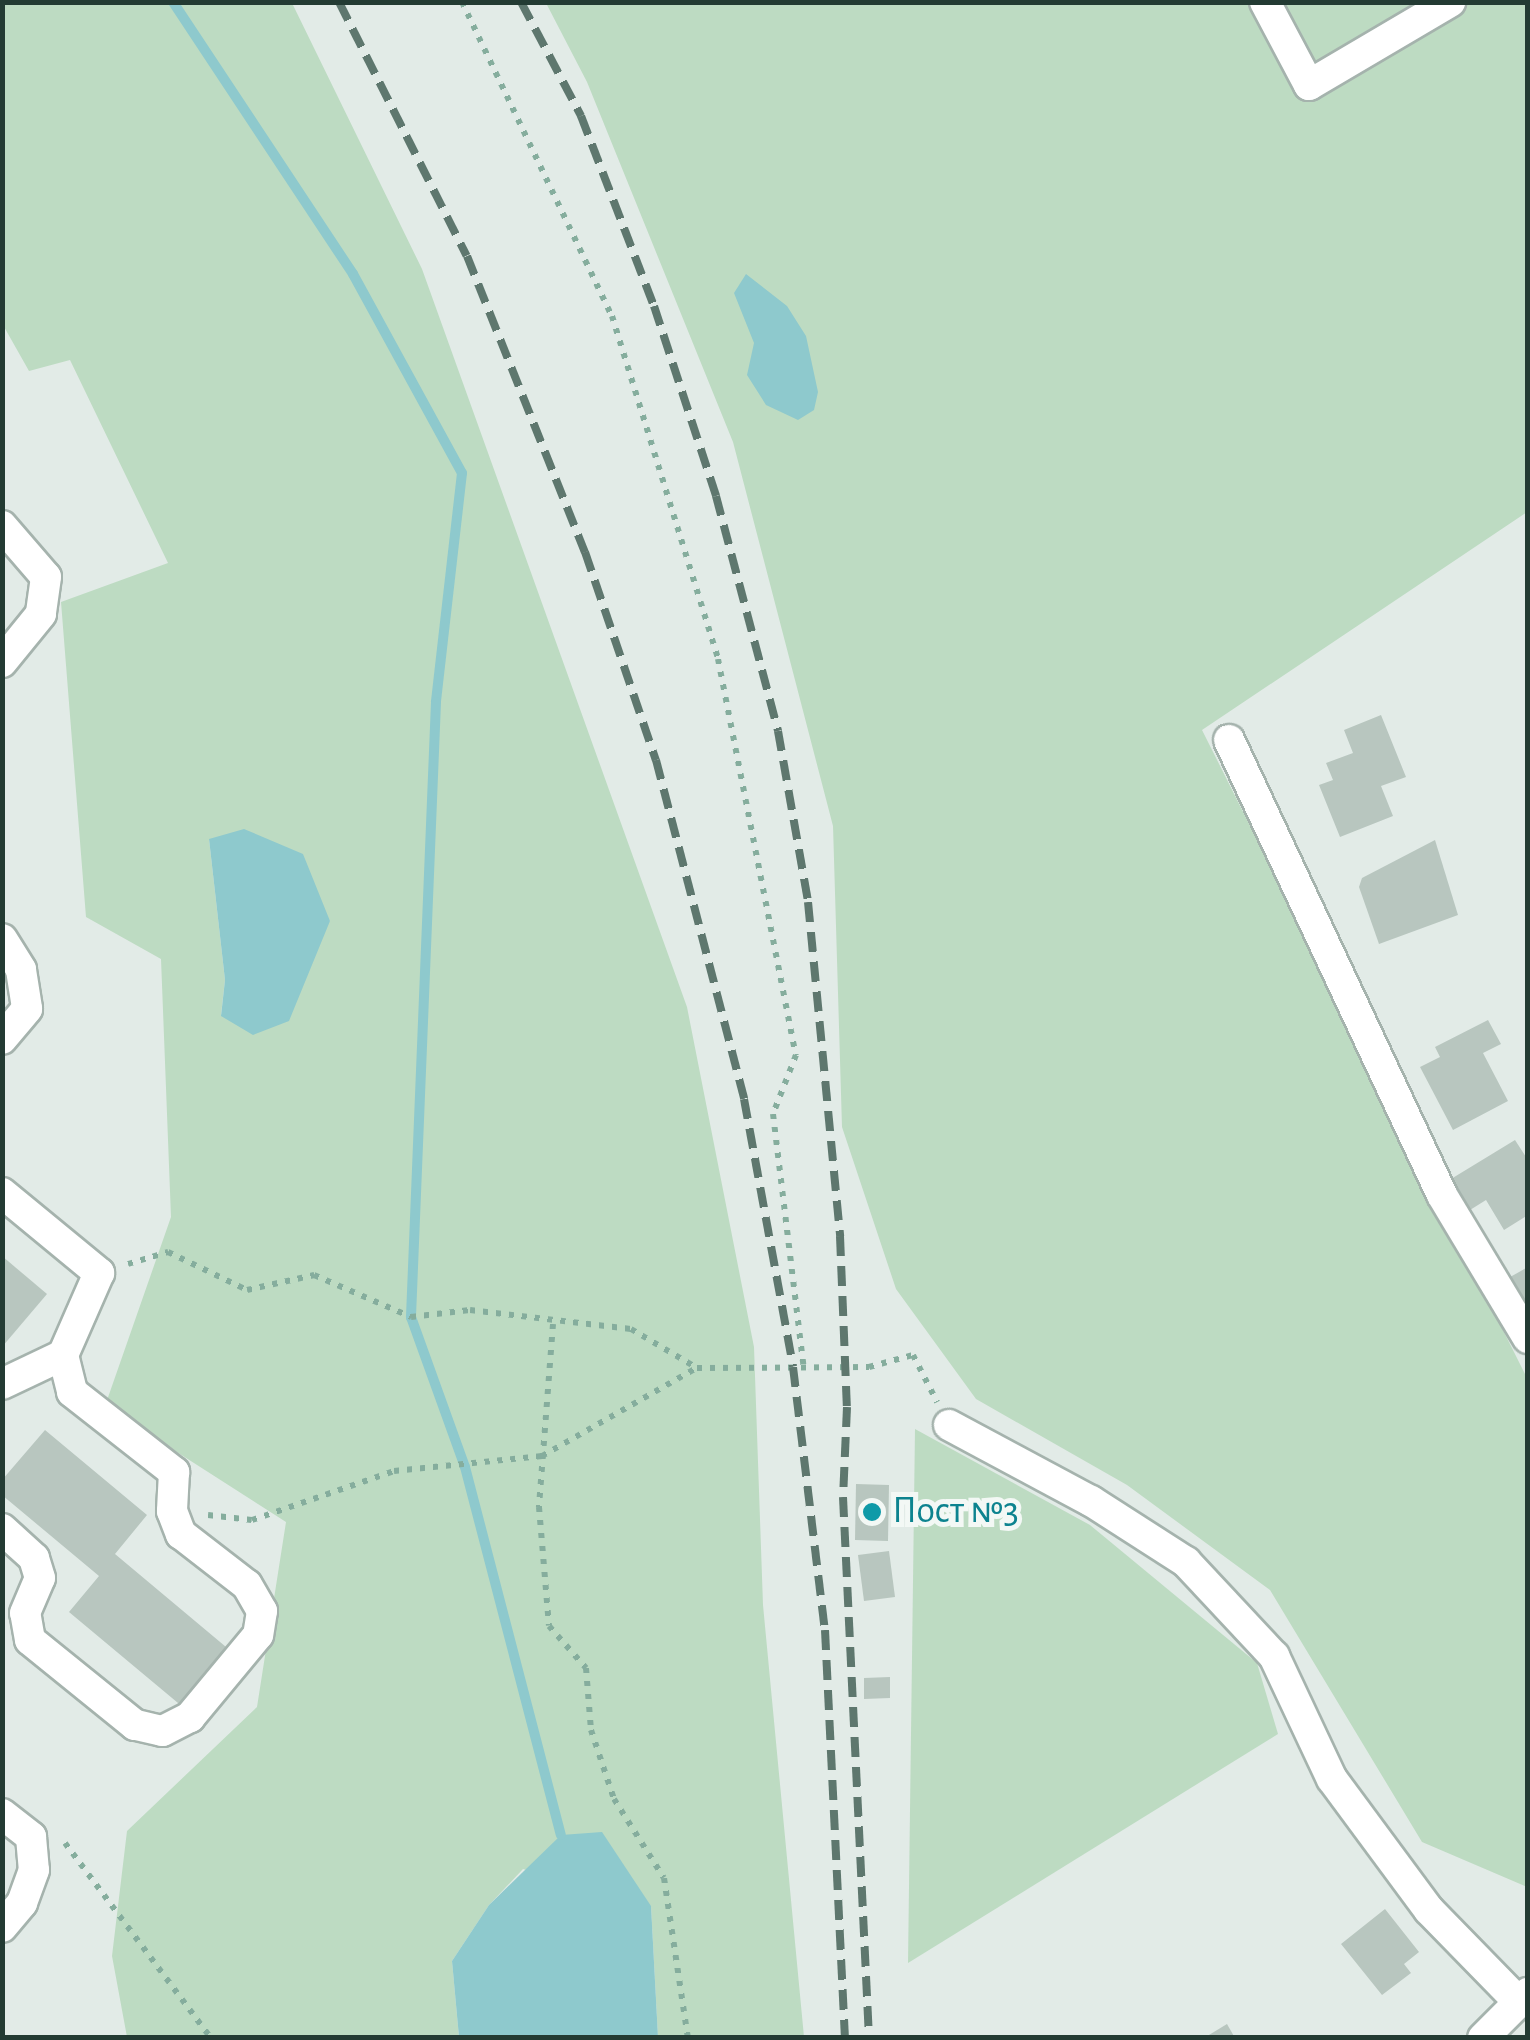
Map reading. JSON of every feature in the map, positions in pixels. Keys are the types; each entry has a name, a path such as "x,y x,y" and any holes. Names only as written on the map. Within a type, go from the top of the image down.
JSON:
{"street":[{"path":"1265,2 1309,85 1450,2"},
{"path":"2,526 46,577 41,614 2,662"},
{"path":"1229,740 1442,1195 1528,1338"},
{"path":"2,938 22,970 27,1008 2,1040"},
{"path":"2,1193 99,1273 63,1354 72,1392 174,1472 172,1510 182,1534 247,1585 262,1611 258,1635 190,1717 162,1731 135,1725 30,1640 25,1613 40,1578 34,1558 2,1530"},
{"path":"2,1384 63,1354"},
{"path":"948,1425 1091,1501 1186,1562 1274,1656 1332,1780 1429,1910 1522,1995 1483,2038"},
{"path":"2,1814 31,1837 34,1870 22,1902 2,1927"}],"path":[{"path":"462,2 612,316 718,659 796,1055 773,1114 804,1369"},
{"path":"99,1273 168,1252 247,1290 314,1275 411,1317 470,1310 554,1324 631,1328 697,1368"},
{"path":"554,1324 538,1507 549,1626 586,1668 591,1730 614,1799 664,1878 688,2038"},
{"path":"182,1534 214,1511 252,1520 394,1471 542,1456 697,1368 869,1367 913,1355 948,1425"},
{"path":"31,1837 64,1841 211,2038"}],"green space":[{"path":"2,3 292,3 422,269 687,1007 754,1347 763,1605 804,2037 658,2037 651,1906 523,1869 489,1905 452,1961 459,2037 127,2037 112,1956 127,1831 257,1707 286,1522 105,1406 171,1217 161,959 86,917 61,602 168,563 70,360 29,371 3,325","holes":["209,839 330,921 221,1015 225,980"]},
{"path":"546,3 1527,3 1527,512 1202,730 1527,1378 1527,1887 1422,1842 1270,1590 1127,1485 976,1399 896,1289 842,1127 833,826 733,442 587,82"},
{"path":"915,1429 1090,1525 1257,1663 1278,1734 908,1963"}],"water":[{"path":"746,274 787,306 806,336 818,392 814,410 798,420 766,405 747,375 754,343 734,293"},
{"path":"244,829 303,854 330,921 289,1021 253,1035 221,1016 225,980 209,839"},
{"path":"602,1832 651,1906 658,2037 459,2037 452,1961 489,1905 561,1835"}],"building":[{"path":"1381,715 1406,777 1381,786 1393,816 1340,837 1319,785 1333,780 1326,763 1353,753 1344,730"},
{"path":"1435,840 1458,915 1379,944 1359,887 1362,878"},
{"path":"1488,1020 1501,1044 1483,1053 1508,1101 1453,1130 1420,1067 1440,1057 1435,1047"},
{"path":"1515,1140 1528,1160 1528,1215 1504,1230 1486,1200 1470,1210 1451,1179"},
{"path":"2,1256 47,1294 2,1347"},
{"path":"1528,1267 1528,1300 1517,1306 1503,1281"},
{"path":"45,1430 147,1515 115,1554 232,1652 184,1708 69,1612 99,1576 2,1495 2,1480"},
{"name":"Пост №3","path":"856,1484 889,1485 888,1541 855,1540"},
{"path":"889,1551 895,1597 864,1601 858,1555"},
{"path":"890,1677 890,1698 864,1699 864,1678"},
{"path":"1385,1909 1419,1952 1404,1964 1411,1973 1382,1995 1341,1944"},
{"path":"1227,2024 1235,2038 1204,2038"}],"waterway":[{"path":"173,2 353,274 462,473 436,702 411,1317 465,1467 561,1835"}],"railway":[{"path":"339,2 467,256 585,552 656,760 744,1099 793,1367 825,1630 845,2038"},
{"path":"521,2 581,116 654,306 716,496 778,731 808,902 840,1236 847,1407 843,1497 869,2038"}],"place":[{"name":"Пост №3","path":"872,1512"}]}
